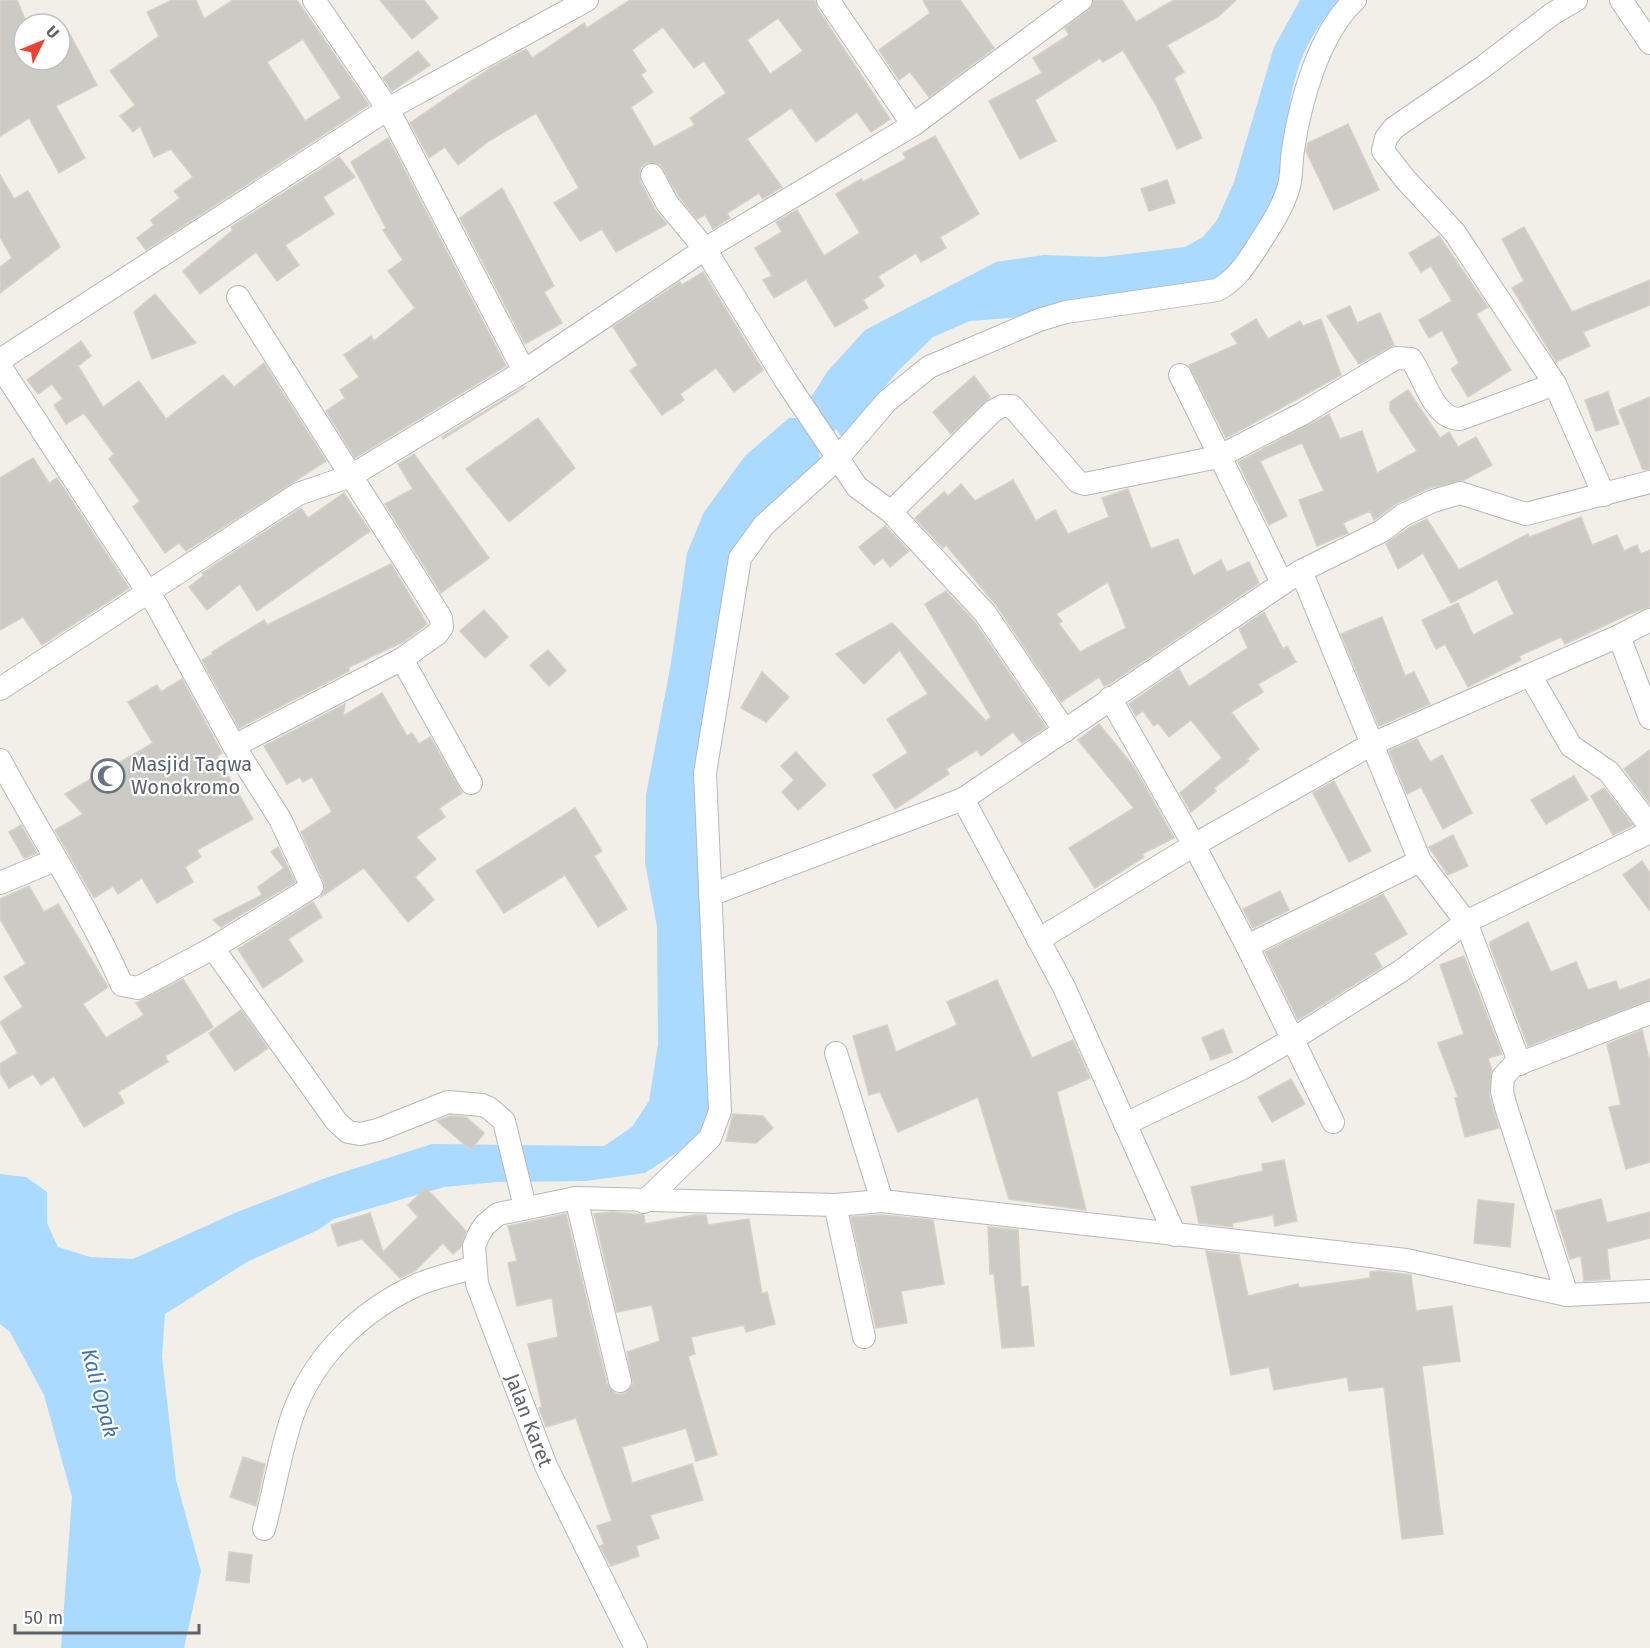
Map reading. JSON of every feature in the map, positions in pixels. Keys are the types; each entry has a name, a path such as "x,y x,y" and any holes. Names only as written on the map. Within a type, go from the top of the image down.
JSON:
{"street":[{"path":"314,0 388,109 524,370"},
{"path":"0,360 388,109 587,0"},
{"path":"828,0 913,125"},
{"path":"0,689 298,494 351,476 524,370 705,249 913,125 1081,0"},
{"path":"644,1202 710,1138 720,1111 705,773 740,558 764,525 834,452 887,400 929,368 1040,320 1066,312 1217,290 1229,284 1269,228 1289,188 1292,151 1317,60 1330,32 1355,0"},
{"path":"1576,0 1552,14 1483,67 1394,128 1386,138 1383,151 1405,180 1455,233 1555,384 1604,495"},
{"path":"1621,0 1650,43"},
{"path":"652,175 667,203 705,249 786,381 857,487 891,512 985,613 1065,732"},
{"path":"234,746 402,659 437,634 442,627 441,618 238,297"},
{"path":"891,512 993,411 1002,406 1012,406 1078,482 1085,484 1218,457 1302,414 1396,358 1411,359 1436,405 1447,417 1453,419 1460,419 1555,384"},
{"path":"0,366 148,591 234,746 280,819 312,887 213,948 138,988 122,985 100,934 55,860 0,760"},
{"path":"1180,375 1218,457 1282,583"},
{"path":"710,894 963,799 1282,583 1301,571 1382,531 1403,515 1433,501 1461,493 1526,514 1650,482"},
{"path":"1301,571 1420,861 1466,922 1520,1064"},
{"path":"1038,940 1194,845 1372,744 1619,636 1650,620"},
{"path":"1619,636 1650,718"},
{"path":"402,659 471,783"},
{"path":"1530,675 1571,746 1609,772 1650,826"},
{"path":"1110,698 1194,845 1247,946 1333,1122"},
{"path":"963,799 1064,987 1175,1234"},
{"path":"1125,1124 1241,1069 1293,1039 1401,971 1466,922 1650,832"},
{"path":"0,883 55,860"},
{"path":"1247,946 1420,861"},
{"path":"213,948 336,1121 348,1132 360,1134 378,1130 448,1102 459,1101 489,1108 504,1121 525,1207"},
{"path":"1567,1295 1502,1092 1503,1077 1513,1066 1650,1012"},
{"path":"836,1053 882,1201"},
{"path":"576,1198 620,1381"},
{"name":"Jalan Karet","path":"636,1648 546,1466 477,1284 474,1246 485,1225 498,1214 576,1198 644,1202 835,1205 882,1201 1406,1260 1567,1295 1650,1291"},
{"path":"835,1205 864,1337"},
{"path":"264,1528 292,1418 311,1375 335,1343 377,1306 419,1284 474,1267"}],"water":[{"name":"Kali Opak","path":"1300,0 1338,0 1313,35 1299,64 1292,89 1281,174 1274,199 1254,237 1218,280 1021,317 970,321 933,337 897,372 836,447 842,438 836,429 831,435 817,441 820,458 828,456 774,522 750,558 695,771 710,982 708,1123 690,1144 645,1173 586,1181 497,1182 444,1187 334,1219 318,1230 247,1262 165,1314 162,1356 176,1480 201,1571 184,1648 61,1648 72,1497 44,1395 10,1332 0,1324 0,1174 26,1177 47,1192 47,1223 58,1247 90,1257 133,1259 237,1212 328,1177 432,1144 604,1146 632,1127 649,1101 658,1044 657,927 645,862 646,795 671,663 687,553 704,512 745,456 789,418 798,418 827,372 865,330 996,262 1044,255 1102,257 1185,247 1203,237 1217,220 1234,182 1274,47"}],"building":[{"path":"0,0 17,0 22,12 12,12 12,72 72,72 72,38 97,85 56,106 85,158 59,173 29,118 0,136"},
{"path":"172,0 196,0 204,19 233,0 297,0 369,105 146,250 137,238 154,225 151,220 180,198 174,191 193,177 171,149 154,157 140,126 133,132 120,116 135,105 110,71 159,36 147,12","holes":["303,39 341,98 305,121 267,62"]},
{"path":"380,0 424,0 438,18 412,39"},
{"path":"630,0 815,0 817,8 890,119 871,132 857,112 816,142 791,108 747,139 782,187 763,199 759,193 727,213 730,218 713,229 705,215 697,219 678,195 660,164 646,163 640,168 640,181 655,210 667,224 616,252 602,229 580,241 554,203 579,188 536,113 489,141 458,165 445,147 429,158 410,123 492,67 526,49 532,58 584,23 587,28","holes":["778,18 803,51 770,74 747,40","663,27 694,68 704,61 726,93 690,118 695,125 654,147 631,107 653,92 641,75 646,71 632,50"]},
{"path":"923,0 960,0 994,48 929,97 910,72 899,80 879,50 930,13"},
{"path":"1094,0 1122,0 1136,22 1174,0 1236,0 1218,17 1167,45 1184,72 1174,78 1202,138 1177,149 1156,105 1123,50 1103,62 1100,58 1035,100 1056,141 1020,159 989,101 1042,73 1033,58 1069,35 1065,28 1089,10"},
{"path":"418,51 430,65 392,91 383,78"},
{"path":"1348,124 1379,190 1334,210 1306,151 1308,143"},
{"path":"935,136 979,214 940,237 946,248 921,262 916,253 878,276 884,286 863,300 868,308 835,327 806,279 774,298 763,280 772,276 755,248 782,232 776,222 797,210 824,256 860,233 836,194 861,179 863,182 906,159 903,153"},
{"path":"388,138 506,366 355,458 326,411 345,398 340,390 359,377 344,355 371,336 374,341 415,308 388,271 403,260 383,230 386,228 351,162"},
{"path":"339,157 355,177 323,197 334,214 285,245 299,265 277,281 256,252 200,294 183,271 233,230 231,227"},
{"path":"0,175 14,199 28,191 60,247 0,293 0,267 12,258 0,237"},
{"path":"1167,180 1175,203 1149,211 1141,189"},
{"path":"502,188 554,286 544,292 562,323 525,344 460,218"},
{"path":"1524,227 1572,312 1650,280 1650,305 1583,332 1590,346 1556,362 1512,288 1524,281 1502,239"},
{"path":"1439,236 1488,307 1476,314 1511,370 1468,397 1451,369 1459,363 1442,330 1429,338 1419,320 1452,301 1431,266 1421,272 1409,253"},
{"path":"703,272 763,370 734,392 716,368 680,394 684,400 662,415 630,371 638,365 613,327 680,282 682,285"},
{"path":"155,294 196,343 152,359 134,312"},
{"path":"1350,306 1357,323 1380,313 1394,345 1359,364 1327,316"},
{"path":"1256,319 1268,339 1300,321 1303,326 1321,319 1341,375 1226,438 1189,365 1238,344 1231,334"},
{"path":"81,341 91,356 78,366 103,407 139,381 166,419 223,375 234,387 264,363 326,461 186,551 179,543 165,553 133,507 140,501 109,459 114,454 84,413 66,424 54,405 63,399 52,384 38,394 27,380"},
{"path":"974,376 990,397 951,434 933,412"},
{"path":"525,387 443,439 442,437"},
{"path":"1408,390 1440,438 1449,432 1458,447 1476,437 1492,465 1464,480 1429,488 1397,503 1374,520 1370,511 1343,523 1348,533 1317,546 1299,500 1324,491 1302,443 1260,461 1287,516 1269,525 1238,462 1329,414 1340,439 1362,431 1377,473 1417,451 1390,410 1390,402"},
{"path":"1608,392 1619,424 1596,431 1585,400"},
{"path":"1650,397 1650,469 1643,470 1619,410"},
{"path":"538,418 575,468 509,522 466,469"},
{"path":"414,454 489,558 441,593 385,504 413,489 398,464"},
{"path":"33,458 49,483 57,478 129,588 42,645 23,617 0,630 0,478"},
{"path":"1013,480 1036,521 1055,510 1068,534 1109,517 1102,498 1128,489 1151,549 1178,539 1193,576 1221,560 1227,572 1249,562 1259,583 1108,685 1104,686 1099,677 1061,702 996,605 946,545 943,548 915,518 944,492 948,496 961,484 975,501","holes":["1108,582 1126,628 1080,652 1059,624 1062,621 1056,614"]},
{"path":"344,493 370,531 257,611 240,584 207,610 189,587 204,575 202,573 301,508 308,518"},
{"path":"1581,517 1592,545 1617,535 1624,551 1637,545 1641,554 1650,550 1650,607 1629,614 1565,644 1561,637 1519,656 1521,660 1468,687 1445,644 1436,649 1422,620 1458,603 1473,635 1514,614 1497,579 1451,603 1423,553 1398,569 1386,544 1410,527 1427,519 1459,570 1528,534 1530,537"},
{"path":"885,526 909,551 890,567 883,558 874,565 859,547"},
{"path":"391,564 427,624 403,642 349,667 349,671 239,728 202,660 264,620 267,625"},
{"path":"946,591 974,621 1046,727 1022,743 1013,732 981,756 977,750 946,769 949,774 895,809 873,775 908,753 887,719 928,694 900,650 864,684 836,654 892,623 986,721 991,717 925,604"},
{"path":"484,610 508,637 485,658 460,631"},
{"path":"1264,612 1283,649 1287,646 1296,662 1258,684 1263,692 1231,712 1259,749 1247,759 1249,761 1214,788 1216,791 1191,812 1180,793 1222,758 1191,720 1169,737 1158,723 1154,726 1143,711 1136,716 1129,704 1179,669 1189,687 1248,648 1239,629"},
{"path":"1382,617 1405,676 1414,672 1430,704 1379,726 1341,634"},
{"path":"548,650 566,671 549,686 530,665"},
{"path":"762,672 789,697 766,722 741,708"},
{"path":"182,679 222,753 217,756 253,819 197,850 201,857 185,867 193,882 157,903 142,878 118,894 113,886 94,898 55,830 83,814 65,794 153,743 128,702 157,685 161,692"},
{"path":"382,693 407,736 412,733 419,744 430,737 462,793 439,808 445,817 416,837 436,859 415,877 434,900 408,922 364,868 321,897 325,888 324,882 301,832 332,812 312,777 303,782 300,777 287,784 264,746 345,704 343,716"},
{"path":"1099,724 1134,767 1174,838 1142,854 1144,857 1095,888 1069,848 1134,808 1078,740"},
{"path":"1417,739 1430,762 1442,755 1472,813 1443,829 1421,787 1407,794 1389,751"},
{"path":"1650,750 1650,804 1624,769"},
{"path":"796,752 826,785 798,810 782,792 794,780 781,766"},
{"path":"1574,776 1588,800 1546,824 1531,800"},
{"path":"1334,781 1371,851 1349,862 1313,793"},
{"path":"1604,788 1633,825 1613,835 1591,796"},
{"path":"575,808 602,851 594,856 627,909 598,927 565,875 504,913 476,871"},
{"path":"21,825 37,853 24,858 9,832"},
{"path":"1453,835 1468,866 1448,875 1429,847"},
{"path":"278,847 295,882 221,927 213,920 262,895 258,887 284,868 271,852"},
{"path":"1642,861 1650,873 1650,911 1623,875"},
{"path":"29,886 44,912 58,904 108,987 83,1004 106,1038 144,1015 136,1003 183,979 213,1027 165,1056 168,1062 118,1092 124,1103 84,1127 54,1076 41,1085 33,1074 9,1088 0,1073 0,1064 18,1053 0,1022 23,1007 4,977 26,964 0,919 0,899"},
{"path":"1280,891 1289,910 1253,928 1243,909"},
{"path":"1383,894 1407,934 1374,953 1382,967 1298,1020 1265,952"},
{"path":"313,902 322,917 288,939 303,961 263,988 238,949"},
{"path":"1528,922 1551,972 1576,962 1588,990 1616,981 1619,990 1650,979 1650,1000 1528,1046 1490,942"},
{"path":"1464,956 1502,1054 1488,1058 1492,1071 1489,1095 1499,1128 1465,1137 1455,1098 1458,1097 1438,1043 1464,1034 1440,965"},
{"path":"997,980 1032,1058 1073,1040 1090,1078 1057,1092 1086,1210 1009,1199 978,1097 898,1132 880,1092 869,1095 853,1036 887,1025 896,1052 957,1025 947,1002"},
{"path":"241,1010 268,1048 235,1071 209,1033"},
{"path":"1223,1029 1232,1052 1211,1060 1202,1038"},
{"path":"1642,1030 1650,1062 1650,1162 1626,1169 1609,1107 1621,1105 1607,1044"},
{"path":"1291,1079 1305,1104 1272,1122 1258,1097"},
{"path":"733,1114 763,1116 773,1128 756,1143 726,1141"},
{"path":"450,1116 466,1117 484,1133 471,1150 437,1121"},
{"path":"1284,1160 1297,1221 1275,1226 1273,1215 1232,1223 1233,1227 1199,1223 1191,1187 1263,1171 1262,1164"},
{"path":"426,1188 466,1231 461,1247 453,1254 443,1243 415,1271 400,1278 362,1239 338,1246 331,1225 370,1213 383,1252 418,1217 408,1205"},
{"path":"1601,1199 1607,1223 1650,1212 1650,1238 1607,1249 1610,1279 1584,1281 1581,1256 1570,1259 1555,1211"},
{"path":"1478,1200 1514,1204 1510,1247 1474,1243"},
{"path":"612,1212 644,1215 645,1224 695,1215 706,1215 708,1225 749,1219 762,1294 767,1292 775,1324 746,1332 744,1325 691,1337 695,1354 688,1356 717,1455 696,1461 686,1428 622,1447 632,1483 692,1464 703,1500 650,1515 659,1538 636,1546 639,1556 611,1566 600,1546 604,1544 597,1526 612,1521 576,1418 546,1427 539,1408 542,1407 528,1344 558,1337 552,1298 517,1306 508,1263 517,1261 508,1226 566,1214 607,1384 616,1394 624,1394 633,1384 627,1352 660,1341 652,1305 617,1312 594,1214"},
{"path":"882,1215 933,1220 944,1284 901,1291 907,1323 876,1328 851,1217"},
{"path":"988,1227 1018,1230 1021,1287 1028,1286 1034,1346 1002,1348 994,1274 990,1274"},
{"path":"1206,1251 1239,1255 1248,1296 1298,1284 1299,1288 1370,1278 1370,1272 1380,1271 1411,1275 1416,1311 1452,1306 1460,1361 1422,1366 1443,1534 1402,1539 1384,1387 1349,1391 1347,1377 1274,1390 1269,1367 1231,1375"},
{"path":"243,1457 265,1464 256,1506 230,1497"},
{"path":"229,1552 252,1555 249,1583 226,1580"}],"place":[{"name":"Masjid Taqwa Wonokromo","path":"108,776"}]}
